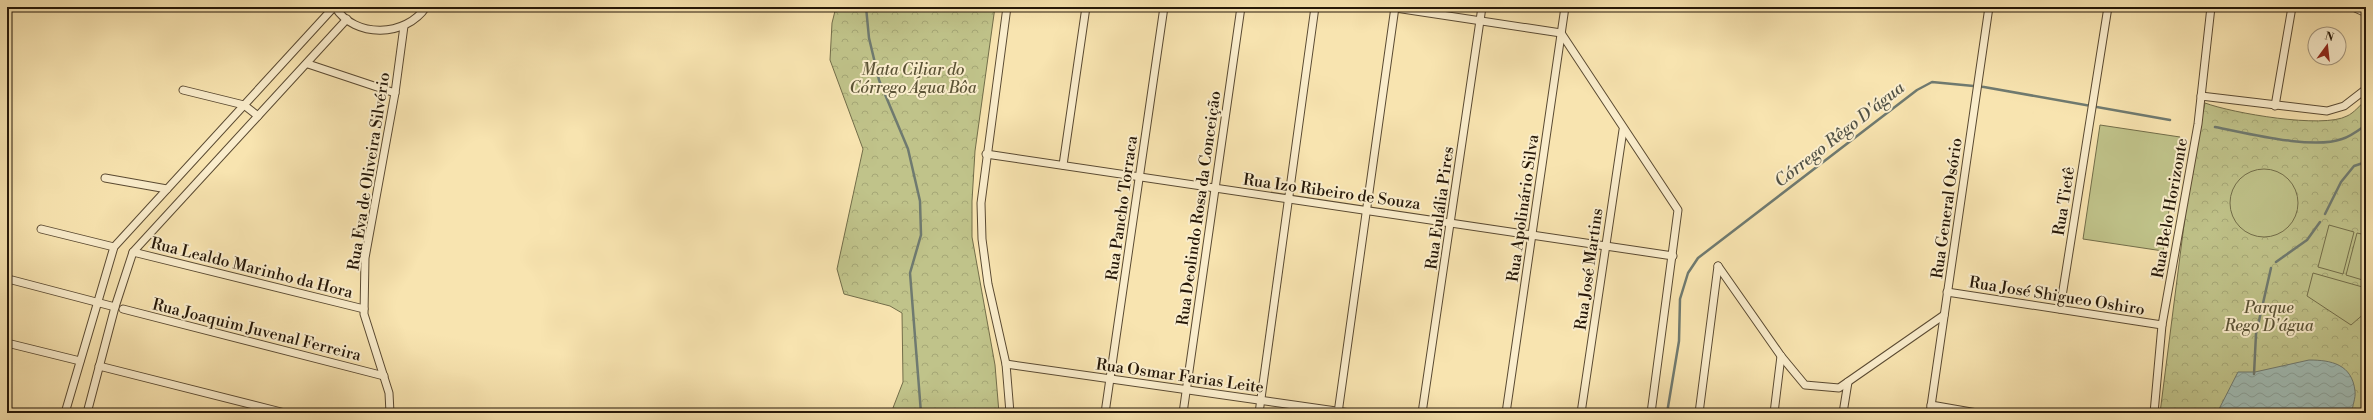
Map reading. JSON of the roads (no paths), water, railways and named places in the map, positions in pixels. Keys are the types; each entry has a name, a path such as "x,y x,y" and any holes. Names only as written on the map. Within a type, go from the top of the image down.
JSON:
{"street":[{"path":"65,413 114,247 335,7 353,24 371,30 391,30 404,26 422,13 426,7"},
{"path":"1007,7 986,154 981,203 982,239 988,284 1006,364 1010,413"},
{"path":"1063,165 1086,7"},
{"name":"Rua Pancho Torraca","path":"1106,413 1164,7"},
{"name":"Rua Deolindo Rosa da Conceição","path":"1183,413 1241,7"},
{"path":"1258,413 1315,7"},
{"path":"1338,412 1367,210 1393,7 1561,33 1623,130 1678,210 1651,413"},
{"name":"Rua Eulália Pires","path":"1422,413 1482,7"},
{"name":"Rua Apolinário Silva","path":"1506,413 1565,7"},
{"name":"Rua General Osório","path":"1930,413 1989,7"},
{"name":"Rua Tietê","path":"2060,309 2108,7"},
{"name":"Rua Belo Horizonte","path":"2154,413 2162,325 2201,96 2211,7"},
{"path":"2276,106 2292,7"},
{"path":"2353,7 2366,13"},
{"path":"87,413 115,307 133,252 308,64 347,19"},
{"name":"Rua Eva de Oliveira Silvério","path":"390,413 389,393 364,309 365,258 395,93 404,26"},
{"path":"308,64 395,93"},
{"path":"2201,96 2327,111 2344,106 2366,89"},
{"path":"183,90 244,105 258,116"},
{"name":"Rua José Martins","path":"1581,413 1623,130"},
{"name":"Rua Izo Ribeiro de Souza","path":"986,154 1673,256"},
{"path":"105,178 167,189"},
{"path":"41,229 114,247"},
{"name":"Rua Lealdo Marinho da Hora","path":"133,252 364,309"},
{"path":"1699,413 1718,266 1781,356 1805,385 1839,388 1944,315"},
{"path":"12,280 115,307"},
{"name":"Rua José Shigueo Oshiro","path":"1947,292 2162,325"},
{"name":"Rua Joaquim Juvenal Ferreira","path":"123,309 384,376"},
{"path":"7,343 80,361"},
{"path":"1774,413 1781,356"},
{"name":"Rua Osmar Farias Leite","path":"1006,364 1350,413"},
{"path":"99,366 285,413"},
{"path":"1843,413 1848,382"},
{"path":"1931,405 1977,413"}],"water":[{"path":"2309,360 2325,361 2339,365 2350,375 2355,391 2352,413 2217,413 2238,372 2255,372"}],"waterway":[{"path":"866,7 869,38 879,80 908,149 920,201 921,235 910,273 921,413"},
{"name":"Córrego Rêgo D'água","path":"1667,413 1679,341 1680,299 1688,273 1698,258 1917,90 1932,82 1984,87 2170,120"},
{"path":"2215,127 2297,142 2314,143 2329,142 2345,138 2366,125"},
{"path":"2325,214 2341,182 2354,166 2366,162"},
{"path":"2276,262 2307,240 2320,222"},
{"path":"2254,374 2256,334 2271,268"}],"park label":[{"name":"Mata Ciliar do Córrego Água Bôa","path":"913,78"},
{"name":"Parque Rego D'água","path":"2269,316"}]}
